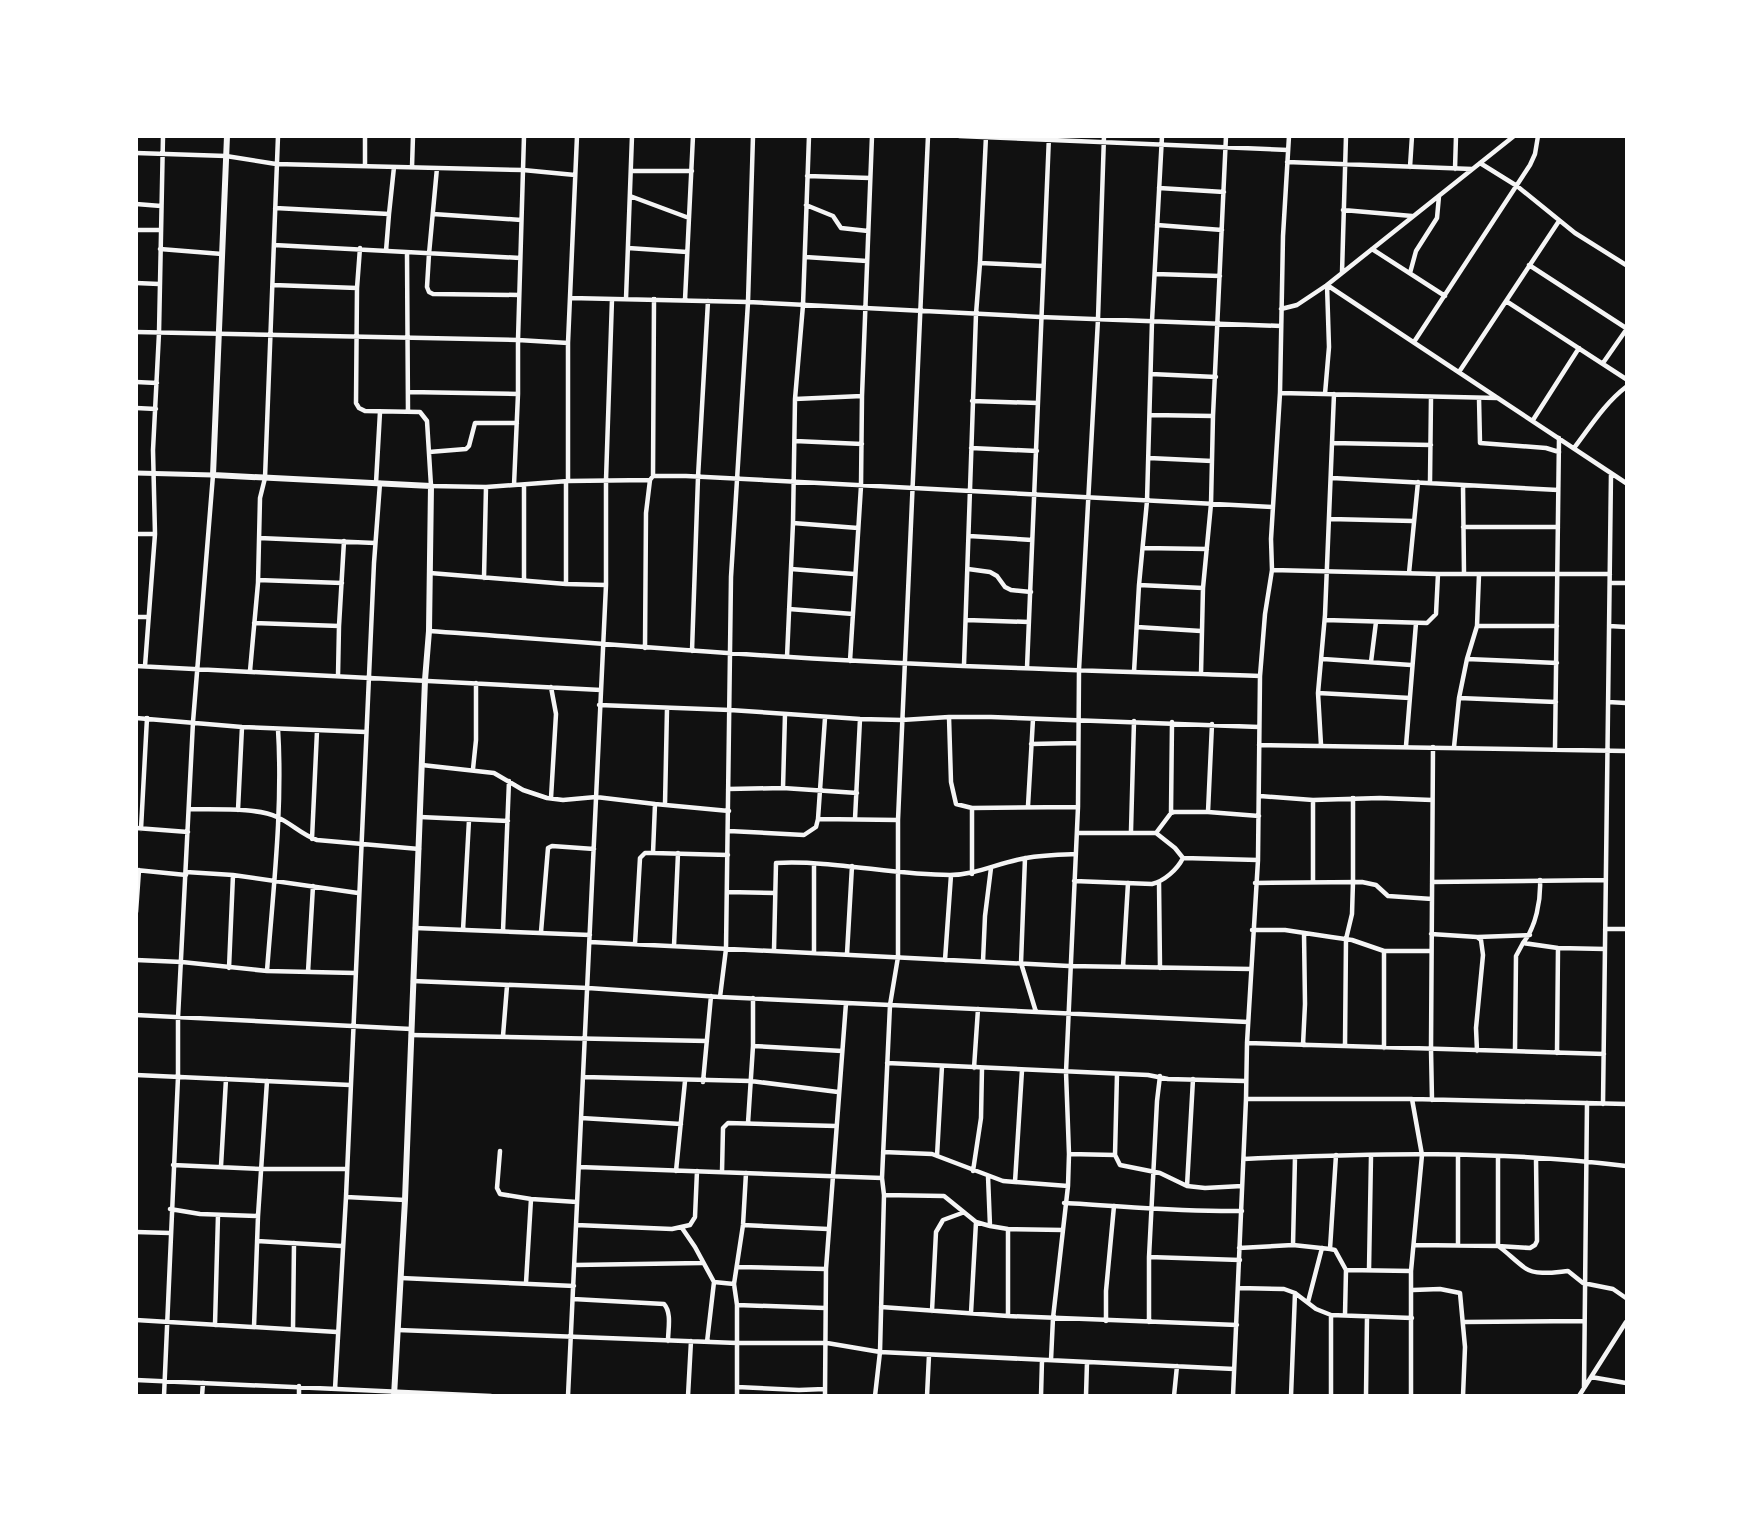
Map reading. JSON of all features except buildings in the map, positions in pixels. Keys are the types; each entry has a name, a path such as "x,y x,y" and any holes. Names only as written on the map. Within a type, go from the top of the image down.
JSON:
{"main road":[{"path":"227,136 213,475 431,486 429,631 425,680 405,1200 394,1393"}],"street":[{"path":"145,666 154,534 153,450 159,333 163,136"},
{"path":"250,671 258,580 260,498 265,478 278,136"},
{"path":"365,166 366,136"},
{"path":"412,167 413,136"},
{"path":"514,485 524,136"},
{"path":"566,584 568,342 577,136"},
{"path":"626,299 632,136"},
{"path":"685,300 693,136"},
{"path":"720,997 726,948 731,577 739,478 748,302 753,136"},
{"path":"787,657 795,482 795,399 803,305 809,136"},
{"path":"850,661 861,486 862,396 872,136"},
{"path":"875,1395 880,1352 884,1195 882,1178 890,1005 898,957 898,820 928,136"},
{"path":"959,136 1104,140 1162,145 1288,150"},
{"path":"1134,672 1147,501 1152,321 1162,136"},
{"path":"1201,674 1203,588 1211,504 1226,136"},
{"path":"1233,1395 1244,1159 1246,1043 1258,860 1260,676 1265,614 1272,570 1270,539 1274,507 1280,393 1281,309 1289,136"},
{"path":"1342,273 1346,136"},
{"path":"1410,167 1412,136"},
{"path":"1455,169 1456,136"},
{"path":"1281,309 1297,305 1327,285 1514,136"},
{"path":"1414,342 1517,186 1535,154 1538,136"},
{"path":"964,665 972,401 986,137"},
{"path":"1027,668 1049,138"},
{"path":"1050,1360 1064,1203 1068,1186 1066,1072 1078,807 1079,670 1098,319 1104,140"},
{"path":"136,153 226,156 276,164 523,170 575,175"},
{"path":"1287,162 1472,169"},
{"path":"1480,163 1517,186 1559,220 1626,265"},
{"path":"386,251 394,167"},
{"path":"436,168 427,287 429,292 433,294 519,295"},
{"path":"631,171 692,171"},
{"path":"807,176 870,178"},
{"path":"1159,188 1224,192"},
{"path":"1410,273 1416,251 1437,218 1439,195"},
{"path":"630,196 689,218"},
{"path":"136,204 161,206"},
{"path":"806,205 833,216 841,228 868,231"},
{"path":"275,208 389,214"},
{"path":"1343,210 1414,216"},
{"path":"433,214 521,220"},
{"path":"1459,372 1559,220"},
{"path":"1157,225 1222,230"},
{"path":"136,230 160,230"},
{"path":"274,245 520,258"},
{"path":"360,248 357,288 356,403 365,411 420,412 427,421 431,486 486,487 524,486 567,481 739,478 1274,507"},
{"path":"628,248 687,252"},
{"path":"160,249 222,254"},
{"path":"1372,249 1445,296"},
{"path":"407,253 408,412"},
{"path":"805,257 867,261"},
{"path":"981,263 1043,266"},
{"path":"1529,265 1626,329 1603,363"},
{"path":"1155,274 1220,276"},
{"path":"136,283 159,284"},
{"path":"273,285 357,288"},
{"path":"1327,285 1626,483"},
{"path":"1325,394 1329,346 1327,285"},
{"path":"570,298 748,302 921,312 1281,326"},
{"path":"568,1395 606,585 606,480 612,299"},
{"path":"645,648 646,513 652,478 654,299"},
{"path":"692,651 698,477 708,301"},
{"path":"1506,301 1626,379"},
{"path":"136,332 357,338 518,339 568,342"},
{"path":"1533,420 1579,348"},
{"path":"1151,374 1216,376"},
{"path":"136,382 157,383"},
{"path":"1574,448 1604,409 1626,387"},
{"path":"408,392 518,394"},
{"path":"1280,393 1500,398"},
{"path":"1322,745 1318,693 1323,659 1334,394"},
{"path":"795,399 862,396"},
{"path":"1430,482 1431,397"},
{"path":"1479,398 1480,443 1546,448 1559,452"},
{"path":"972,401 1038,403"},
{"path":"136,408 156,408"},
{"path":"334,1389 346,1197 380,412"},
{"path":"1151,415 1213,416"},
{"path":"429,452 466,449 470,446 475,423 517,423"},
{"path":"1555,749 1559,438"},
{"path":"795,441 862,444"},
{"path":"1332,443 1431,445"},
{"path":"971,448 1037,451"},
{"path":"1149,458 1212,461"},
{"path":"136,473 213,475 193,722 178,1018 178,1077 170,1209 164,1395"},
{"path":"1603,1104 1611,473"},
{"path":"1332,478 1558,490"},
{"path":"1409,573 1418,482"},
{"path":"1463,485 1464,574"},
{"path":"524,486 524,580"},
{"path":"484,578 486,487"},
{"path":"1330,519 1413,520"},
{"path":"793,523 858,528"},
{"path":"1463,527 1558,527"},
{"path":"136,534 154,534"},
{"path":"969,536 1032,540"},
{"path":"259,538 375,543"},
{"path":"339,676 339,626 344,541"},
{"path":"1143,548 1207,549"},
{"path":"791,569 854,574"},
{"path":"968,569 990,572 1011,590 1031,592"},
{"path":"1272,570 1438,574 1610,574"},
{"path":"430,573 606,585"},
{"path":"1325,620 1427,623 1436,614 1438,574"},
{"path":"1454,747 1459,698 1477,626 1479,574"},
{"path":"258,580 342,583"},
{"path":"1610,583 1626,583"},
{"path":"1139,585 1203,588"},
{"path":"789,609 854,614"},
{"path":"136,616 147,617"},
{"path":"966,620 1029,622"},
{"path":"254,622 339,626"},
{"path":"1371,662 1376,622"},
{"path":"1406,746 1416,623"},
{"path":"1477,626 1557,626"},
{"path":"1609,626 1626,627"},
{"path":"1137,627 1201,631"},
{"path":"429,631 645,648 904,664 1260,676"},
{"path":"1323,659 1411,665"},
{"path":"1467,659 1557,663"},
{"path":"136,666 601,690"},
{"path":"473,769 476,740 476,683"},
{"path":"551,687 556,714 551,798"},
{"path":"1318,693 1410,698"},
{"path":"1459,698 1556,702"},
{"path":"1608,702 1626,703"},
{"path":"599,705 730,710 825,718 1078,719 1259,727"},
{"path":"665,805 667,709"},
{"path":"783,788 785,714"},
{"path":"949,717 951,782 954,800 959,805 972,808 1078,807"},
{"path":"136,718 242,727 366,732"},
{"path":"147,718 139,828 188,832"},
{"path":"729,831 804,835 816,827 825,718"},
{"path":"855,819 860,719"},
{"path":"1028,806 1033,719"},
{"path":"1131,831 1134,721"},
{"path":"1156,833 1171,813 1172,722"},
{"path":"1208,812 1212,724"},
{"path":"238,810 242,727"},
{"path":"267,971 278,817 278,729"},
{"path":"312,839 317,731"},
{"path":"1031,744 1077,743"},
{"path":"1259,745 1626,750"},
{"path":"1432,1100 1433,747"},
{"path":"422,765 494,773 523,790 563,800 596,797 729,811"},
{"path":"504,931 509,781"},
{"path":"728,789 783,788 856,793"},
{"path":"1260,796 1313,800 1353,798 1432,800"},
{"path":"1345,1046 1346,939 1352,914 1353,798"},
{"path":"1313,800 1313,882"},
{"path":"653,853 655,804"},
{"path":"972,808 972,874"},
{"path":"189,809 238,810 278,817 312,839 419,849"},
{"path":"1171,813 1208,812 1259,816"},
{"path":"420,817 508,822"},
{"path":"818,819 898,820"},
{"path":"463,930 470,820"},
{"path":"1077,833 1131,831 1156,833 1184,858 1258,860"},
{"path":"541,932 548,848 552,846 594,849"},
{"path":"634,944 639,863 645,853 728,855"},
{"path":"674,946 678,853"},
{"path":"774,950 776,863 951,875 972,874 1038,855 1076,854"},
{"path":"1025,858 1022,963 1036,1012"},
{"path":"1074,881 1152,884 1160,882 1178,867 1184,858"},
{"path":"814,864 814,952"},
{"path":"847,954 852,867"},
{"path":"983,961 985,916 991,868"},
{"path":"136,912 138,870 234,875 358,893"},
{"path":"229,968 234,875"},
{"path":"945,960 951,875"},
{"path":"1515,1052 1516,956 1530,934 1541,896 1540,880"},
{"path":"1432,882 1606,880"},
{"path":"1160,882 1160,968"},
{"path":"1256,883 1353,882 1376,885 1388,896 1431,899"},
{"path":"1124,967 1128,883"},
{"path":"308,972 313,886"},
{"path":"727,892 775,893"},
{"path":"415,928 590,935"},
{"path":"1605,929 1626,929"},
{"path":"1252,930 1285,930 1346,939 1384,951 1431,951"},
{"path":"1303,1045 1304,933"},
{"path":"1431,934 1477,937 1530,934"},
{"path":"1477,937 1483,944 1476,1028 1477,1050"},
{"path":"590,942 1069,966 1251,969"},
{"path":"1523,943 1558,948 1605,949"},
{"path":"1557,1053 1558,948"},
{"path":"1383,1048 1384,951"},
{"path":"136,960 182,962 267,971 355,973"},
{"path":"413,981 1248,1022"},
{"path":"503,1036 507,986"},
{"path":"703,1082 711,996"},
{"path":"748,1123 753,1046 753,998"},
{"path":"737,1387 825,1392 828,1229 846,1003"},
{"path":"974,1068 978,1009"},
{"path":"136,1015 411,1032 707,1041"},
{"path":"1246,1043 1604,1054"},
{"path":"753,1046 842,1051"},
{"path":"887,1063 1160,1076 1168,1079 1245,1081"},
{"path":"937,1156 942,1066"},
{"path":"973,1171 981,1118 982,1068"},
{"path":"1015,1182 1022,1070"},
{"path":"1117,1074 1115,1155 1120,1165 1154,1171 1187,1186 1205,1188 1242,1186"},
{"path":"136,1075 350,1085"},
{"path":"1149,1322 1149,1257 1156,1101 1160,1076"},
{"path":"583,1077 703,1082 751,1081 838,1092"},
{"path":"221,1166 226,1079"},
{"path":"1187,1186 1193,1079"},
{"path":"254,1327 258,1216 267,1081"},
{"path":"676,1171 685,1081"},
{"path":"1246,1099 1412,1099 1626,1104"},
{"path":"1411,1395 1413,1290 1411,1271 1422,1155 1412,1099"},
{"path":"1584,1388 1583,1283 1587,1103"},
{"path":"581,1118 681,1124"},
{"path":"722,1172 723,1128 733,1122 836,1126"},
{"path":"500,1151 498,1188 500,1194 577,1202"},
{"path":"883,1152 932,1154 1003,1181 1068,1186"},
{"path":"1069,1154 1115,1155"},
{"path":"1244,1159 1336,1155 1422,1155 1536,1158 1626,1166"},
{"path":"1330,1249 1336,1155"},
{"path":"1370,1270 1371,1156"},
{"path":"1458,1156 1458,1245"},
{"path":"1293,1245 1295,1157"},
{"path":"1498,1157 1498,1246"},
{"path":"1415,1245 1530,1248 1535,1245 1537,1241 1536,1158"},
{"path":"172,1165 262,1169 346,1169"},
{"path":"579,1167 882,1178"},
{"path":"576,1226 682,1228 690,1226 695,1217 698,1171"},
{"path":"737,1395 737,1305 734,1284 743,1225 747,1173"},
{"path":"988,1176 990,1226"},
{"path":"884,1195 944,1197 955,1203 962,1213 976,1222 990,1226 1008,1229 1063,1230"},
{"path":"346,1197 405,1200"},
{"path":"526,1283 531,1199"},
{"path":"1064,1203 1195,1212 1242,1211"},
{"path":"1106,1321 1106,1291 1114,1206"},
{"path":"170,1209 188,1213 258,1216"},
{"path":"932,1311 936,1232 943,1220 962,1213"},
{"path":"215,1325 218,1215"},
{"path":"971,1313 976,1222"},
{"path":"743,1225 828,1229"},
{"path":"682,1228 714,1282 707,1342"},
{"path":"1008,1229 1008,1316"},
{"path":"136,1232 170,1233"},
{"path":"258,1241 342,1246"},
{"path":"293,1329 294,1243"},
{"path":"1239,1248 1293,1245 1335,1250 1346,1270 1345,1315"},
{"path":"1498,1246 1526,1269 1545,1273 1568,1271 1583,1283 1613,1289 1626,1298"},
{"path":"1308,1302 1322,1248"},
{"path":"1149,1257 1240,1260"},
{"path":"575,1265 702,1263"},
{"path":"737,1267 826,1269"},
{"path":"1346,1270 1411,1271"},
{"path":"401,1278 574,1286"},
{"path":"714,1282 734,1284"},
{"path":"1238,1288 1284,1289 1295,1293 1316,1309 1331,1315 1412,1318"},
{"path":"1413,1290 1440,1289 1460,1293 1464,1322 1463,1395"},
{"path":"1291,1395 1291,1348 1295,1293"},
{"path":"573,1299 664,1304 668,1314 669,1341"},
{"path":"737,1305 825,1308"},
{"path":"880,1307 1106,1321 1237,1325"},
{"path":"1331,1315 1331,1395"},
{"path":"1366,1395 1367,1317"},
{"path":"136,1320 337,1332"},
{"path":"1464,1322 1583,1321"},
{"path":"1579,1395 1626,1322"},
{"path":"398,1330 669,1341 827,1343 880,1352 1234,1369"},
{"path":"1619,1333 1626,1338"},
{"path":"688,1395 691,1341"},
{"path":"927,1395 929,1355"},
{"path":"1041,1395 1042,1360"},
{"path":"1086,1395 1087,1362"},
{"path":"1174,1395 1177,1366"},
{"path":"1591,1377 1626,1383"},
{"path":"136,1380 299,1386 394,1393 490,1395"},
{"path":"202,1395 203,1383"},
{"path":"299,1386 299,1395"},
{"path":"346,1395 347,1389"}]}
